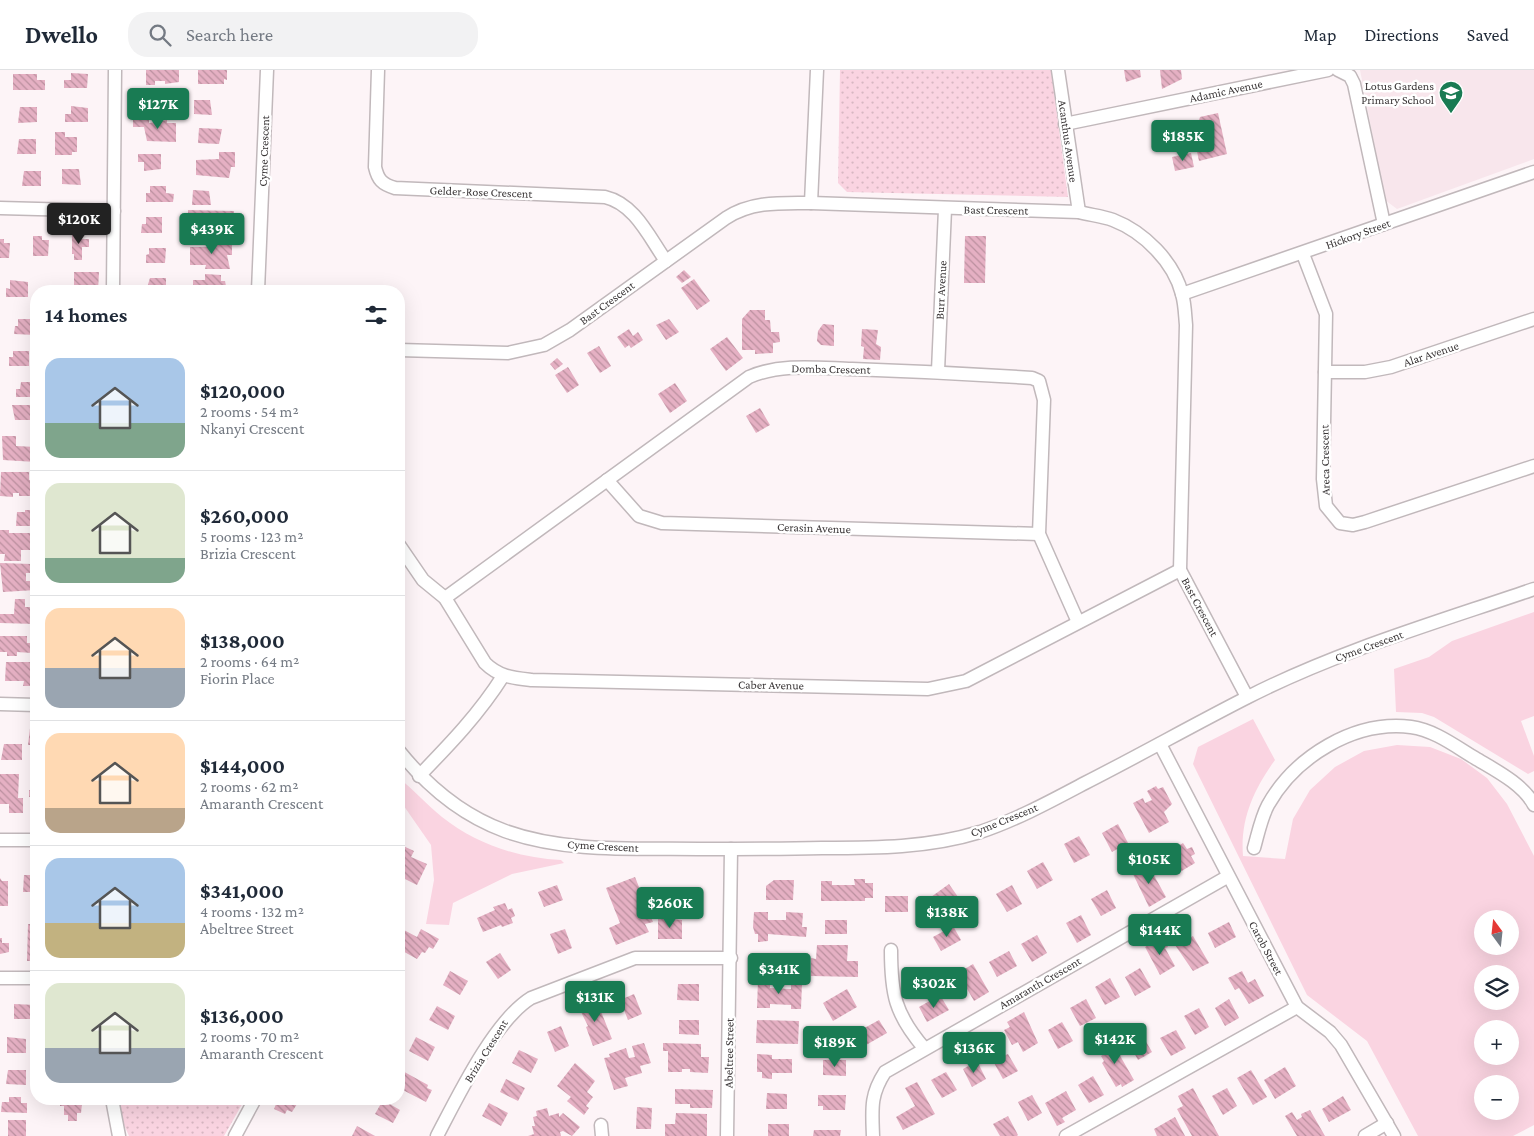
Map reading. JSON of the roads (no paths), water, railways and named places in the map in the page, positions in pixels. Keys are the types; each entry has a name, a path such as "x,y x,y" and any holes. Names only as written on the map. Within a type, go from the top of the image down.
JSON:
{"street":[{"path":"113,285 115,70"},
{"name":"Cyme Crescent","path":"258,285 267,70"},
{"name":"Gelder-Rose Crescent","path":"378,70 375,167 377,178 384,185 395,188 596,196 617,200 630,210 666,261"},
{"path":"811,203 817,70"},
{"name":"Acanthus Avenue","path":"1058,70 1079,212"},
{"name":"Adamic Avenue","path":"1065,124 1328,70"},
{"path":"1338,70 1350,76 1354,84 1384,224"},
{"name":"Hickory Street","path":"1182,294 1303,254 1534,172"},
{"name":"Bast Crescent","path":"405,350 508,353 535,348 570,330 737,211 750,206 811,203 1079,212 1113,220 1134,231 1151,244 1168,265 1182,294 1186,350 1180,570 1247,697"},
{"path":"0,208 114,212"},
{"name":"Burr Avenue","path":"938,372 945,209"},
{"name":"Areca Crescent","path":"1303,254 1326,314 1324,494 1326,506 1340,522 1353,525 1365,522 1534,466"},
{"name":"Alar Avenue","path":"1325,372 1364,372 1391,367 1534,319"},
{"name":"Domba Crescent","path":"445,598 749,376 761,372 788,368 938,372 1032,378 1040,381 1044,400 1039,534 1078,622"},
{"name":"Cerasin Avenue","path":"607,480 639,516 662,523 1039,534"},
{"path":"405,554 423,580 445,598 485,663 502,676 471,721 419,776"},
{"name":"Caber Avenue","path":"502,676 532,680 928,688 966,681 1180,570"},
{"name":"Cyme Crescent","path":"405,759 419,776 450,803 479,820 507,832 549,842 591,847 731,849 882,848 930,844 982,831 1015,818 1247,697 1350,652 1534,589"},
{"path":"0,704 30,705"},
{"path":"1254,848 1267,806 1282,783 1297,767 1312,755 1344,737 1379,728 1410,727 1440,737 1516,785 1533,799"},
{"name":"Carob Street","path":"1160,744 1227,876 1297,1007 1330,1032 1394,1136"},
{"path":"0,840 30,840"},
{"name":"Abeltree Street","path":"727,1136 731,958 731,849"},
{"name":"Amaranth Crescent","path":"873,1136 874,1088 885,1072 1227,876"},
{"path":"891,950 891,980 897,1009 907,1027 924,1048"},
{"name":"Brizia Crescent","path":"437,1136 499,1027 519,1006 551,989 635,958 731,958"},
{"path":"0,978 30,978"},
{"path":"1066,1136 1297,1007"},
{"path":"113,1105 119,1136"},
{"path":"235,1136 252,1105"},
{"path":"1365,1136 1387,1124"}],"place":[{"name":"Lotus Gardens Primary School","path":"1451,114"}]}
